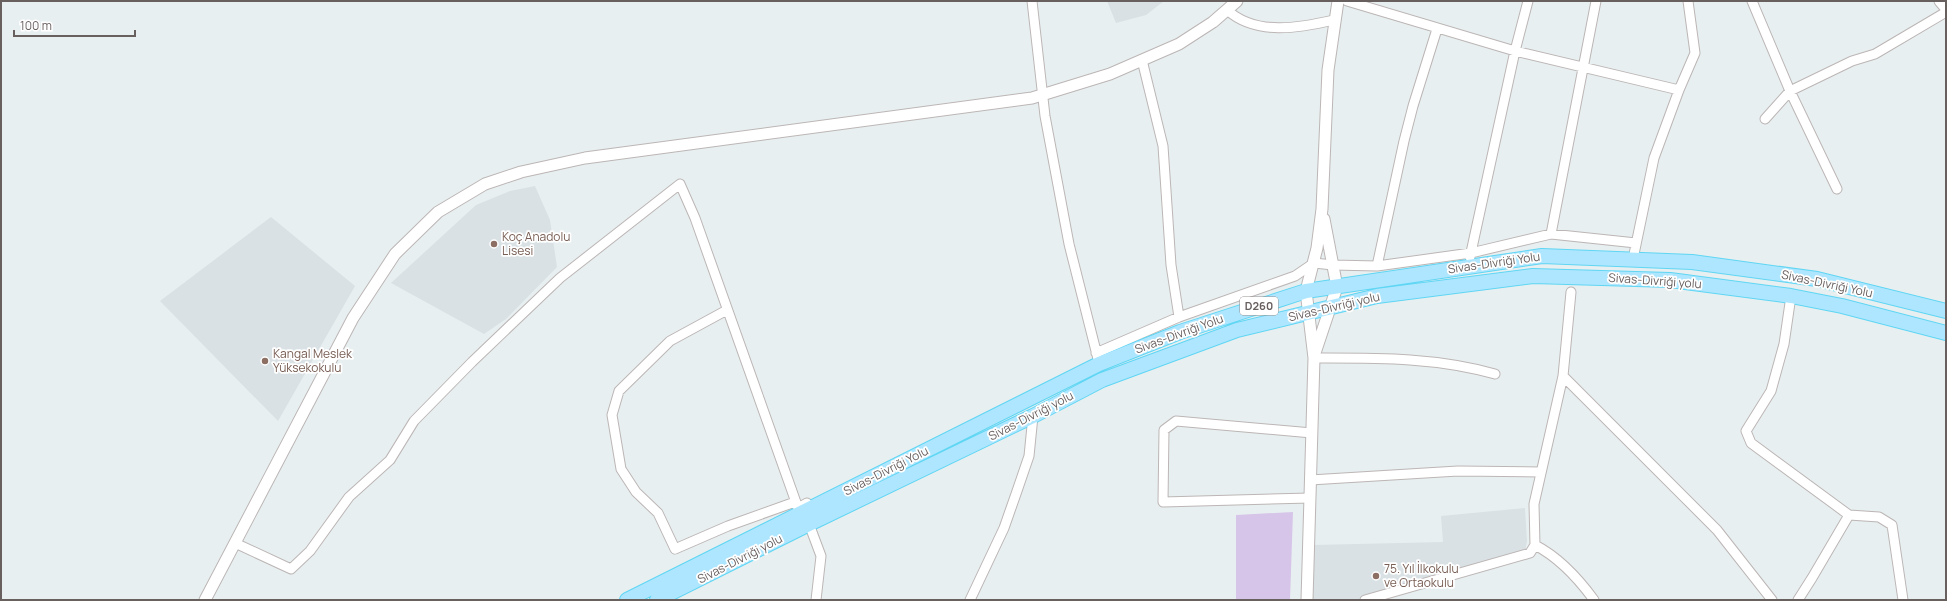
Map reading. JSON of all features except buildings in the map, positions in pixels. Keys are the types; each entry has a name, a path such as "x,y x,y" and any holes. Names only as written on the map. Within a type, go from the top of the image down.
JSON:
{"main road":[{"name":"Sivas-Divriği Yolu","path":"627,600 1098,359 1306,291 1542,256 1692,262 1817,279 1946,311"},
{"name":"Sivas-Divriği yolu","path":"657,600 809,524 1033,416 1102,380 1237,330 1377,296 1533,276 1670,280 1791,296 1842,306 1946,333"}],"street":[{"path":"1032,1 1044,95 1045,116 1069,244 1098,359"},
{"path":"205,600 353,318 395,254 438,212 485,184 521,172 585,158 1024,99 1044,95 1110,74 1179,44 1213,22 1237,1"},
{"path":"1307,600 1314,358 1310,312 1306,291 1318,248 1322,209 1328,70 1334,20 1338,1"},
{"path":"1347,1 1515,51 1679,90"},
{"path":"1468,267 1515,51 1528,1"},
{"path":"1550,234 1584,68 1596,1"},
{"path":"1633,259 1654,158 1679,90 1696,53 1688,1"},
{"path":"1752,1 1790,91 1837,189"},
{"path":"1940,1 1946,8"},
{"path":"1227,10 1237,19 1267,28 1309,26 1334,20"},
{"path":"1765,119 1790,91 1852,60 1875,54 1946,12"},
{"path":"1378,266 1407,127 1437,29"},
{"path":"1142,60 1163,146 1171,265 1179,317"},
{"path":"235,543 291,569 310,551 349,497 390,460 414,421 472,362 560,278 680,184 695,218 798,508 1098,359 1179,317 1296,276 1314,263 1378,266 1471,254 1550,234 1636,243"},
{"path":"1314,358 1337,287 1322,209"},
{"path":"1364,600 1530,553 1535,545 1534,504 1562,376 1571,292"},
{"path":"1791,296 1784,344 1771,391 1746,431 1751,443 1849,515 1879,518 1892,525 1903,600"},
{"path":"727,310 670,341 620,391 612,415 621,469 636,492 658,513 675,549 728,526 795,502"},
{"path":"1314,358 1400,358 1467,366 1495,374"},
{"path":"1562,376 1718,530 1772,600"},
{"path":"970,600 1004,528 1029,456 1033,416"},
{"path":"1310,498 1164,502 1164,430 1176,421 1312,433"},
{"path":"1310,480 1458,471 1541,472"},
{"path":"1798,600 1849,515"},
{"path":"809,524 821,556 816,600"},
{"path":"1535,545 1551,553 1581,582 1594,600"}],"shaded area":[{"path":"1107,1 1164,1 1146,15 1116,23"},
{"name":"Koç Anadolu Lisesi","path":"535,186 550,220 557,267 506,319 484,334 391,283 476,205 510,191"},
{"name":"Kangal Meslek Yüksekokulu","path":"271,217 355,286 278,421 160,301"},
{"name":"75. Yıl İlkokulu ve Ortaokulu","path":"1525,508 1527,541 1525,552 1355,600 1313,600 1313,545 1443,542 1441,516"},
{"path":"1293,512 1290,600 1236,600 1236,515"}],"place":[{"name":"Koç Anadolu Lisesi","path":"494,244"},
{"name":"Kangal Meslek Yüksekokulu","path":"265,361"},
{"name":"75. Yıl İlkokulu ve Ortaokulu","path":"1376,576"}]}
